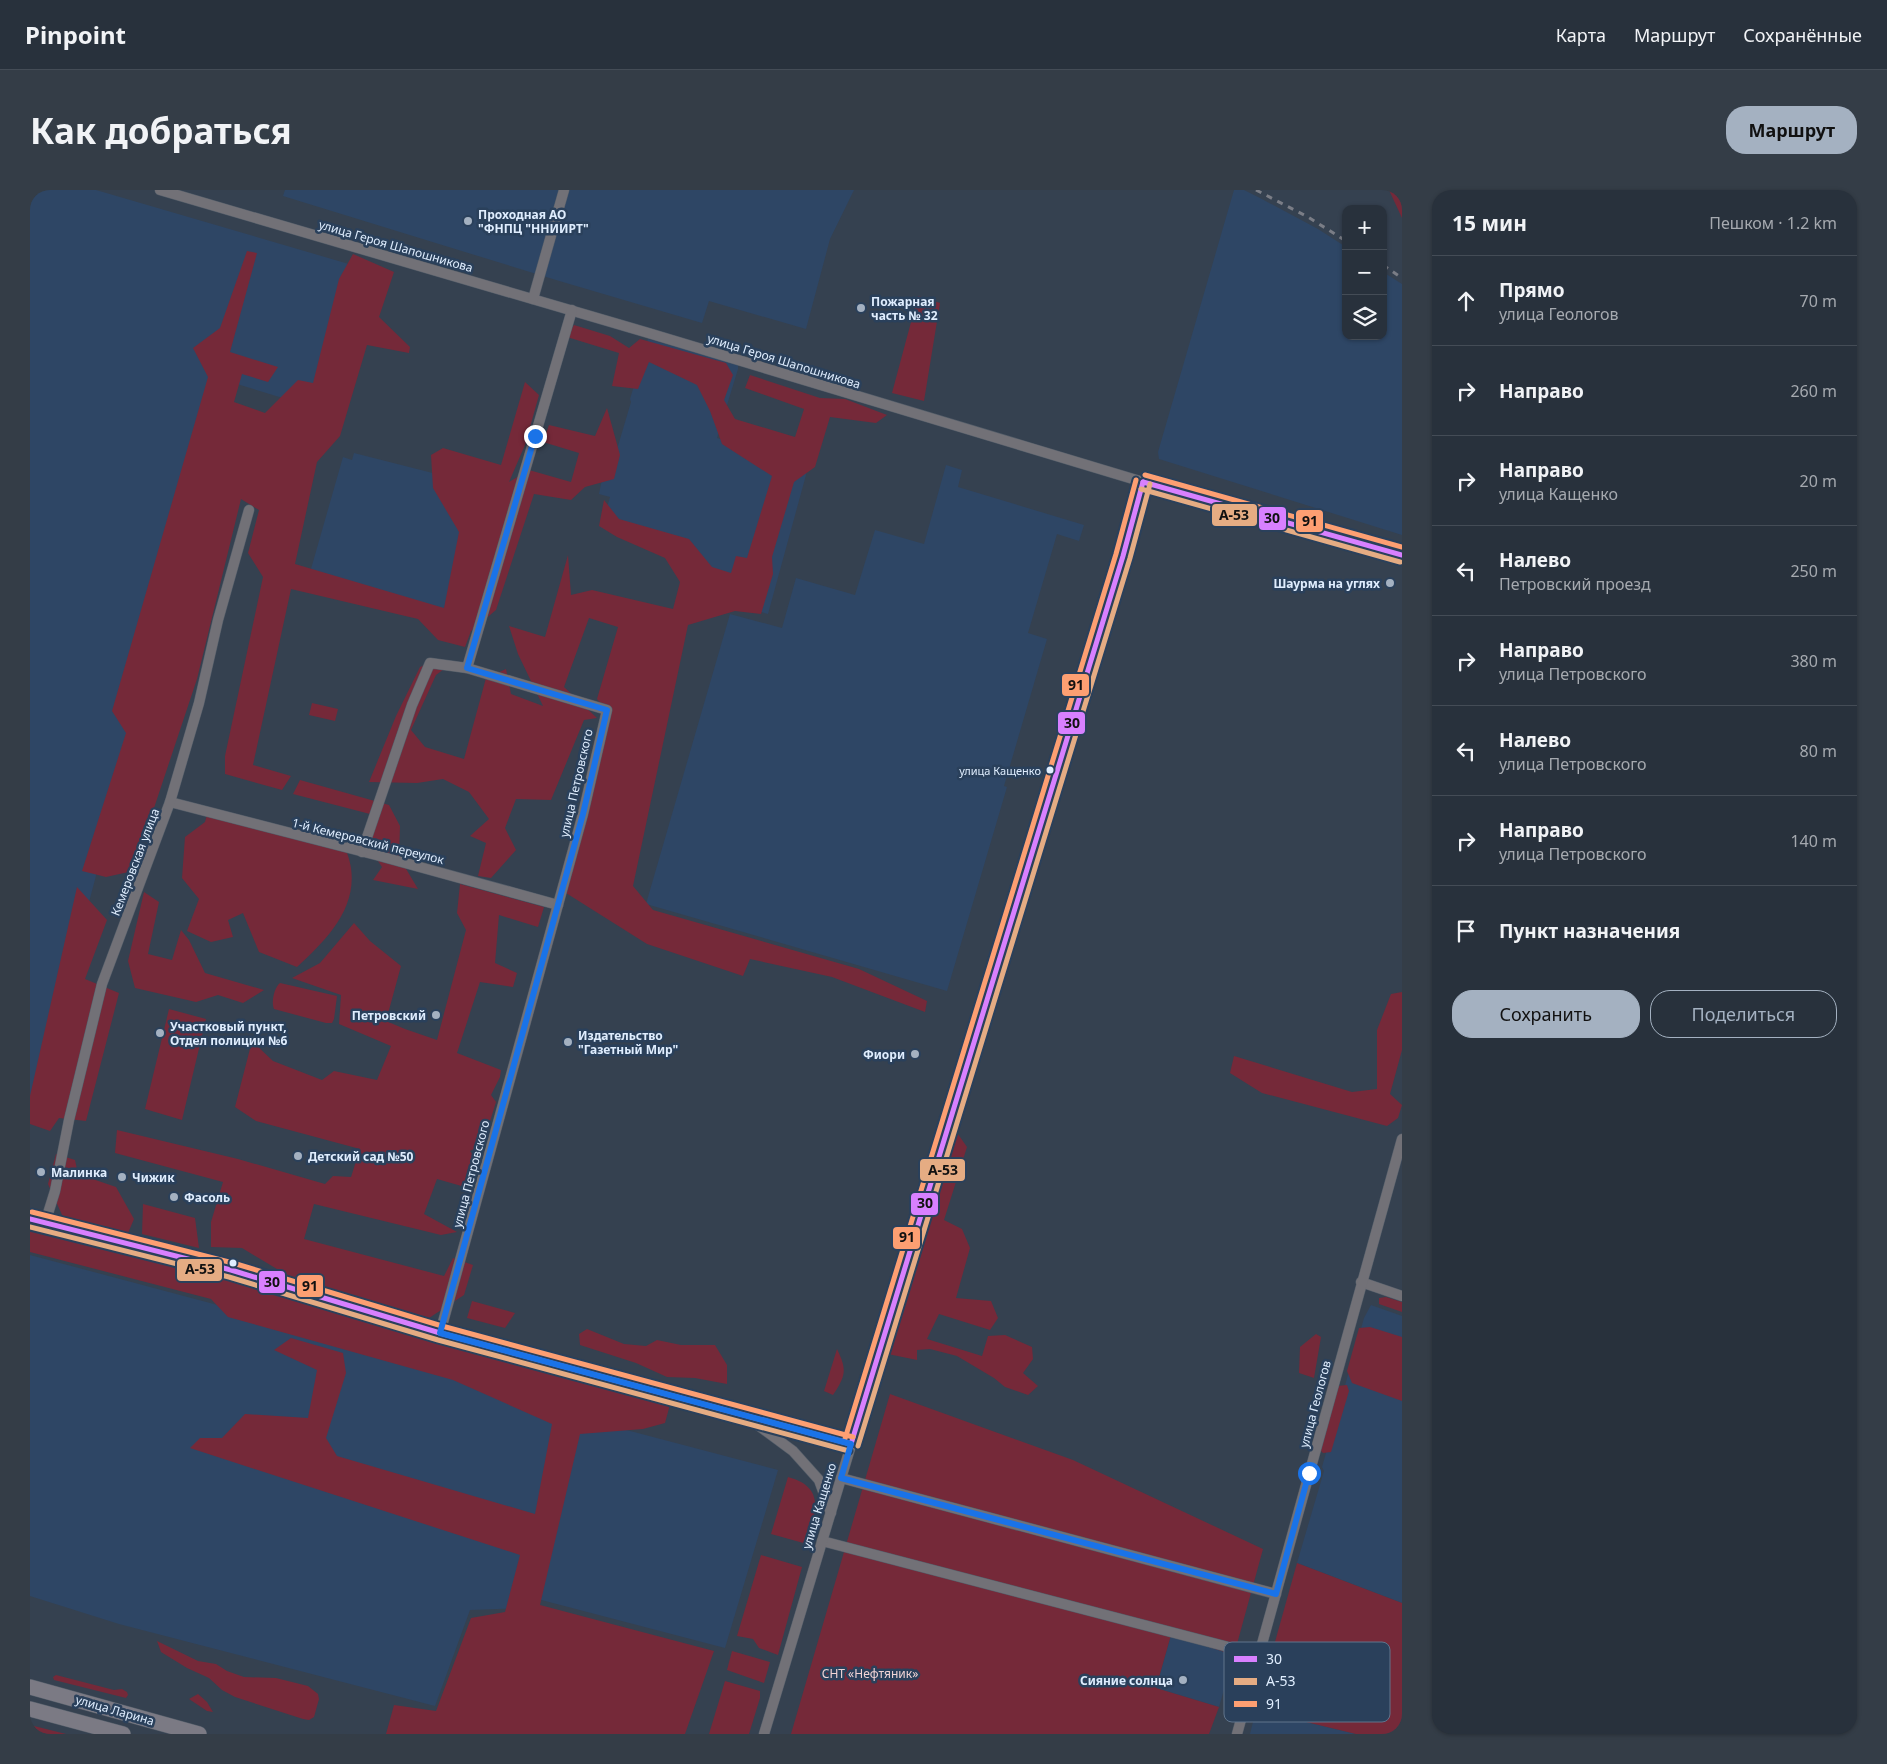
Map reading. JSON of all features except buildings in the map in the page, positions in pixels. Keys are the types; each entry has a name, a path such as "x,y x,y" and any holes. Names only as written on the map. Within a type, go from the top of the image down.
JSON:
{"main road":[{"name":"улица Ларина","path":"30,1687 199,1734"},
{"name":"улица Ларина","path":"30,1709 122,1734"}],"street":[{"name":"улица Героя Шапошникова","path":"160,190 572,310 1143,482 1402,555"},
{"path":"533,299 564,190"},
{"path":"362,852 412,705 430,663 467,668 572,310"},
{"name":"улица Кащенко","path":"764,1734 1123,556 1143,482"},
{"name":"Кемеровская улица","path":"45,1223 56,1191 69,1120 102,984 170,802 200,703 218,620 249,510"},
{"name":"улица Петровского","path":"440,1333 583,814 607,710 467,668"},
{"name":"1-й Кемеровский переулок","path":"170,802 558,905"},
{"name":"улица Геологов","path":"1263,1642 1402,1138"},
{"path":"30,1219 231,1270 440,1333 851,1444"},
{"path":"1361,1282 1402,1296"},
{"path":"746,1416 793,1451 819,1480 830,1513"},
{"path":"841,1478 1276,1594"},
{"path":"822,1541 1224,1647"}],"shaded area":[{"path":"30,190 96,190 359,267 322,410 227,381 30,1125"},
{"path":"285,190 854,190 830,239 806,329 709,301 702,323 283,196"},
{"path":"1234,190 1244,190 1260,198 1318,229 1342,244 1342,340 1387,340 1387,275 1402,284 1402,535 1159,459 1158,452"},
{"path":"648,339 738,364 717,438 809,464 768,614 705,596 680,548 601,528 610,497 599,494 601,484 608,462 615,456"},
{"path":"354,453 468,482 447,616 311,569 343,457 352,460"},
{"path":"946,465 962,470 958,487 1084,525 1079,541 1057,534 1028,633 1047,639 1004,786 1007,787 947,991 646,904 730,614 782,628 796,578 855,595 875,530 924,544"},
{"path":"30,1255 589,1404 615,1427 778,1470 725,1648 530,1597 526,1608 470,1610 435,1706 119,1624 30,1596"},
{"path":"1371,1305 1402,1316 1402,1603 1297,1563 1324,1471 1322,1467 1364,1318"},
{"path":"1171,1635 1224,1652 1224,1690 1219,1707 1156,1688"},
{"path":"1253,1722 1306,1722 1356,1734 1250,1734"}],"green space":[{"path":"1389,190 1402,190 1402,218"},
{"path":"247,251 257,253 230,352 278,367 268,382 242,374 234,402 265,413 298,380 313,383 339,279 353,254 394,272 379,317 410,347 409,353 367,345 340,436 317,462 295,564 444,608 459,532 433,488 431,455 443,448 501,465 525,382 539,395 525,445 509,482 529,470 571,482 579,453 543,442 549,425 595,436 607,408 620,455 614,479 585,487 571,500 534,494 496,610 471,631 465,647 438,640 418,619 291,589 253,765 291,776 282,790 225,774 225,756 263,577 248,553 259,510 241,499 197,679 133,871 106,877 82,871 126,733 112,711 208,377 193,348 220,328"},
{"path":"918,296 940,303 924,401 892,393"},
{"path":"574,325 610,336 629,348 640,339 726,363 733,375 724,400 735,419 795,437 804,409 745,388 750,375 820,398 845,399 887,415 876,423 830,417 815,467 794,482 772,557 773,574 761,614 735,611 688,625 633,886 653,910 859,969 927,1001 925,1012 832,977 750,959 743,976 647,944 566,893 610,713 597,699 618,627 589,618 564,687 597,718 584,720 551,800 516,799 505,828 516,850 491,878 478,876 486,843 470,836 489,819 469,792 443,779 417,783 369,782 396,716 420,667 438,659 444,669 436,675 411,730 425,747 464,759 486,678 506,669 511,694 543,706 518,654 509,626 545,637 568,555 571,595 592,590 673,609 680,582 665,558 617,537 599,526 604,500 619,519 689,539 712,567 731,573 736,556 747,558 772,476 722,444 710,411 697,385 649,362 638,389 612,386 619,353 567,337"},
{"path":"312,703 338,709 335,721 309,715"},
{"path":"300,780 389,805 400,826 399,857 418,889 373,880 382,867 364,840 370,814 293,794"},
{"path":"209,807 343,842 351,868 352,883 349,898 337,924 297,967 259,952 243,913 228,920 233,937 211,942 187,931 199,899 182,878 185,837 205,822"},
{"path":"460,884 544,907 538,927 499,915 495,963 517,973 513,987 480,982 457,1053 501,1070 500,1077 491,1095 496,1102 483,1144 470,1151 475,1158 472,1189 437,1179 424,1214 457,1232 441,1235 314,1204 304,1239 444,1276 453,1258 473,1265 464,1295 429,1318 292,1278 242,1248 211,1247 211,1222 223,1182 115,1153 117,1130 238,1159 325,1184 333,1176 351,1177 360,1149 256,1121 235,1107 252,1041 273,1061 322,1080 334,1071 377,1080 391,1046 339,1024 341,995 292,978 320,963 354,923 370,941 401,966 386,1021 437,1040 466,930 457,913"},
{"path":"77,887 107,920 85,979 119,993 86,1121 59,1118 50,1131 30,1124 30,1096"},
{"path":"144,892 159,902 148,954 172,960 181,930 189,940 205,973 264,990 243,1003 218,995 196,1002 135,988 128,961"},
{"path":"280,983 337,996 332,1023 274,1009 274,995"},
{"path":"1402,992 1402,1050 1390,1094 1402,1105 1398,1118 1387,1126 1262,1093 1230,1073 1234,1056 1352,1092 1377,1089 1377,1030 1391,994"},
{"path":"169,1009 206,1019 182,1120 145,1109"},
{"path":"953,1127 967,1147 944,1220 962,1229 970,1248 956,1298 991,1301 998,1318 990,1330 939,1314 927,1339 982,1356 988,1336 1005,1335 1032,1347 1033,1359 1023,1373 1038,1386 1028,1395 1005,1387 994,1378 957,1356 930,1349 917,1350 917,1360 883,1353"},
{"path":"56,1154 75,1160 78,1174 116,1187 134,1219 128,1233 63,1217 48,1184"},
{"path":"143,1204 195,1218 199,1248 142,1234"},
{"path":"30,1226 671,1401 665,1423 643,1429 580,1434 540,1605 714,1651 685,1734 386,1734 394,1705 436,1711 471,1618 505,1612 520,1555 190,1448 200,1438 222,1438 245,1414 308,1418 317,1370 274,1350 291,1338 343,1353 346,1373 326,1438 337,1456 535,1514 552,1424 453,1380 228,1317 211,1299 30,1252"},
{"path":"1386,1297 1402,1302 1402,1312 1379,1304 1379,1298"},
{"path":"472,1301 515,1313 505,1328 467,1318"},
{"path":"1370,1327 1402,1337 1402,1401 1352,1383 1347,1371 1359,1328"},
{"path":"587,1329 624,1344 646,1346 657,1340 681,1345 715,1345 727,1365 727,1384 695,1378 667,1377 636,1363 580,1345 579,1334"},
{"path":"1316,1334 1321,1337 1314,1378 1299,1373 1300,1347"},
{"path":"837,1349 844,1372 841,1382 833,1395 824,1391"},
{"path":"1347,1385 1349,1391 1331,1452 1323,1453 1320,1450 1337,1386"},
{"name":"СНТ «Нефтяник»","path":"890,1394 1073,1460 1263,1549 1238,1642 1224,1642 1224,1652 1171,1635 1156,1688 1219,1707 1209,1734 791,1734"},
{"path":"788,1477 801,1482 809,1488 813,1495 815,1513 807,1544 771,1534"},
{"path":"761,1555 802,1567 778,1655 759,1648 753,1639 737,1636"},
{"path":"1297,1563 1402,1603 1402,1734 1356,1734 1306,1722 1390,1722 1390,1642 1275,1642"},
{"path":"157,1641 198,1661 216,1664 227,1671 244,1677 276,1678 308,1686 318,1694 319,1699 314,1717 309,1720 303,1719 235,1697 222,1690 209,1678 187,1668 161,1652"},
{"path":"732,1651 770,1662 764,1683 727,1670"},
{"path":"56,1675 114,1690 122,1689 128,1695 126,1698 54,1680 53,1677"},
{"path":"725,1681 760,1691 760,1698 749,1734 709,1734"},
{"path":"198,1694 207,1702 213,1712 207,1711 189,1699"},
{"path":"30,1725 66,1734 47,1734 30,1730"}],"railway":[{"path":"1256,190 1308,217 1342,238"},
{"path":"1387,268 1402,278"}],"transit line":[{"name":"91","path":"1145,475 1402,547"},
{"name":"91","path":"844,1442 1116,554 1136,480"},
{"name":"30","path":"1143,482 1402,555"},
{"name":"30","path":"851,1444 1123,556 1143,482"},
{"name":"А-53","path":"858,1446 1130,558 1150,484"},
{"name":"А-53","path":"1141,489 1400,562"},
{"name":"91","path":"32,1212 233,1263 442,1326 853,1437"},
{"name":"30","path":"30,1219 231,1270 440,1333 851,1444"},
{"name":"А-53","path":"30,1227 229,1277 438,1340 849,1451"}],"place":[{"name":"Проходная АО \"ФНПЦ \"ННИИРТ\"","path":"468,221"},
{"name":"Пожарная часть № 32","path":"861,308"},
{"name":"Шаурма на углях","path":"1390,583"},
{"name":"улица Кащенко","path":"1050,770"},
{"name":"Петровский","path":"436,1015"},
{"name":"Участковый пункт, Отдел полиции №6","path":"160,1033"},
{"name":"Издательство \"Газетный Мир\"","path":"568,1042"},
{"name":"Фиори","path":"915,1054"},
{"name":"Детский сад №50","path":"298,1156"},
{"name":"Малинка","path":"41,1172"},
{"name":"Чижик","path":"122,1177"},
{"name":"Фасоль","path":"174,1197"},
{"name":"Сияние солнца","path":"1183,1680"}],"route":[{"path":"535,436 467,668 607,710 583,814 440,1333 851,1444 841,1478 1276,1594 1309,1473"}]}
